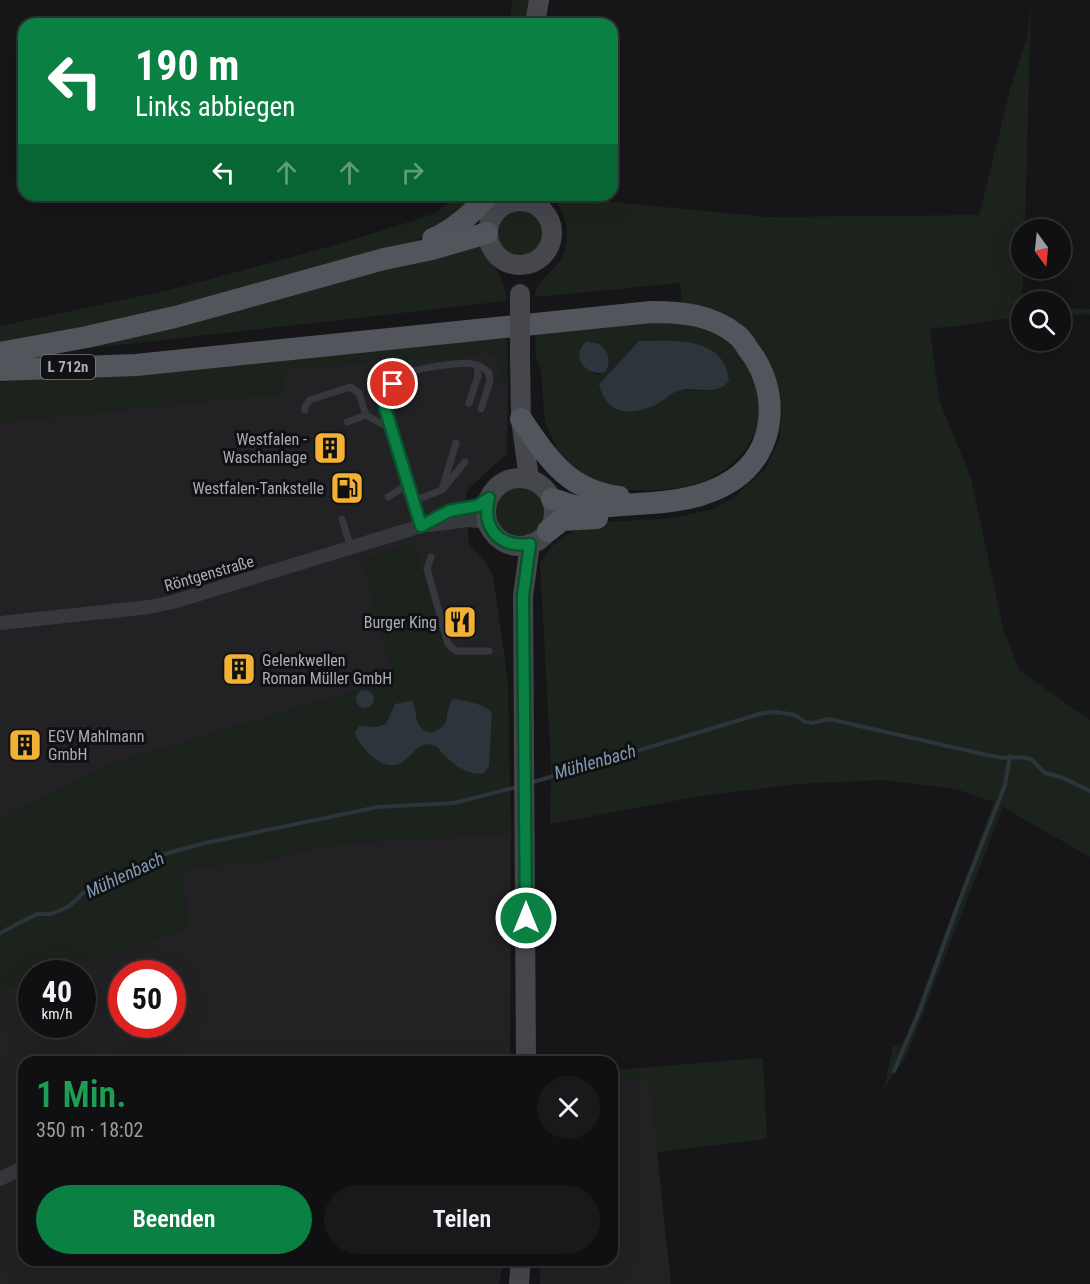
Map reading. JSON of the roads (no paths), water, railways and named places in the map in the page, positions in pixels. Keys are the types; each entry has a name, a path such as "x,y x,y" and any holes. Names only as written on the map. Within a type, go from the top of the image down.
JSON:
{"main road":[{"path":"536,18 539,0"},
{"path":"384,259 452,230 483,201"},
{"path":"511,201 505,203 495,212 488,223 487,233 489,245 496,255 515,265 532,263 539,259 547,250 552,237 551,222 546,214 540,207 527,201"},
{"path":"0,353 87,337 175,317 487,233"},
{"path":"504,261 520,294"},
{"path":"519,479 520,294 524,276 532,263"},
{"name":"L 712n","path":"0,370 136,365 651,312 683,312 714,321 738,336 758,361 769,388 771,415 765,441 753,463 734,480 708,494 665,502"},
{"path":"526,1056 523,596 539,537 554,511 552,499 542,485 519,479 496,488 489,498 486,508 488,522 493,532 507,543 519,546 539,537 562,520 697,510 728,497 741,488 763,465 772,450 781,418"},
{"path":"521,419 559,471 575,483 609,496 665,502"},
{"path":"552,499 575,506 665,502"},
{"path":"507,543 523,596"},
{"path":"519,1284 520,1266"}],"street":[{"name":"Röntgenstraße","path":"421,526 449,511 477,506 489,498"},
{"name":"Röntgenstraße","path":"0,623 161,604 421,526 468,520 488,522"},
{"path":"0,1179 18,1170"}],"lane":[{"path":"421,526 385,408 393,384 405,373 416,369 472,363 489,373 490,381 481,409"},
{"path":"469,403 478,376 477,366"},
{"path":"305,410 304,407 310,400 350,387 359,393 366,416"},
{"path":"346,422 366,416 391,429"},
{"path":"442,490 456,443"},
{"path":"413,501 442,490 465,462"},
{"path":"388,497 408,484"},
{"path":"342,519 351,548"},
{"path":"431,557 426,570 451,648 456,651 489,651"}],"waterway":[{"name":"Mühlenbach","path":"530,783 763,713 777,712 795,715 805,722 812,723 829,719 987,755 1031,759 1045,773 1061,777 1090,791"},
{"path":"894,1071 918,1015 1005,785 1010,756"},
{"name":"Mühlenbach","path":"0,933 37,914 51,914 68,907 89,888 154,857 205,843 378,807 454,803 517,787"}],"place":[{"name":"Westfalen - Waschanlage","path":"330,448"},
{"name":"Westfalen-Tankstelle","path":"347,488"},
{"name":"Burger King","path":"460,622"},
{"name":"Gelenkwellen Roman Müller GmbH","path":"239,669"},
{"name":"EGV Mahlmann GmbH","path":"25,745"}]}
